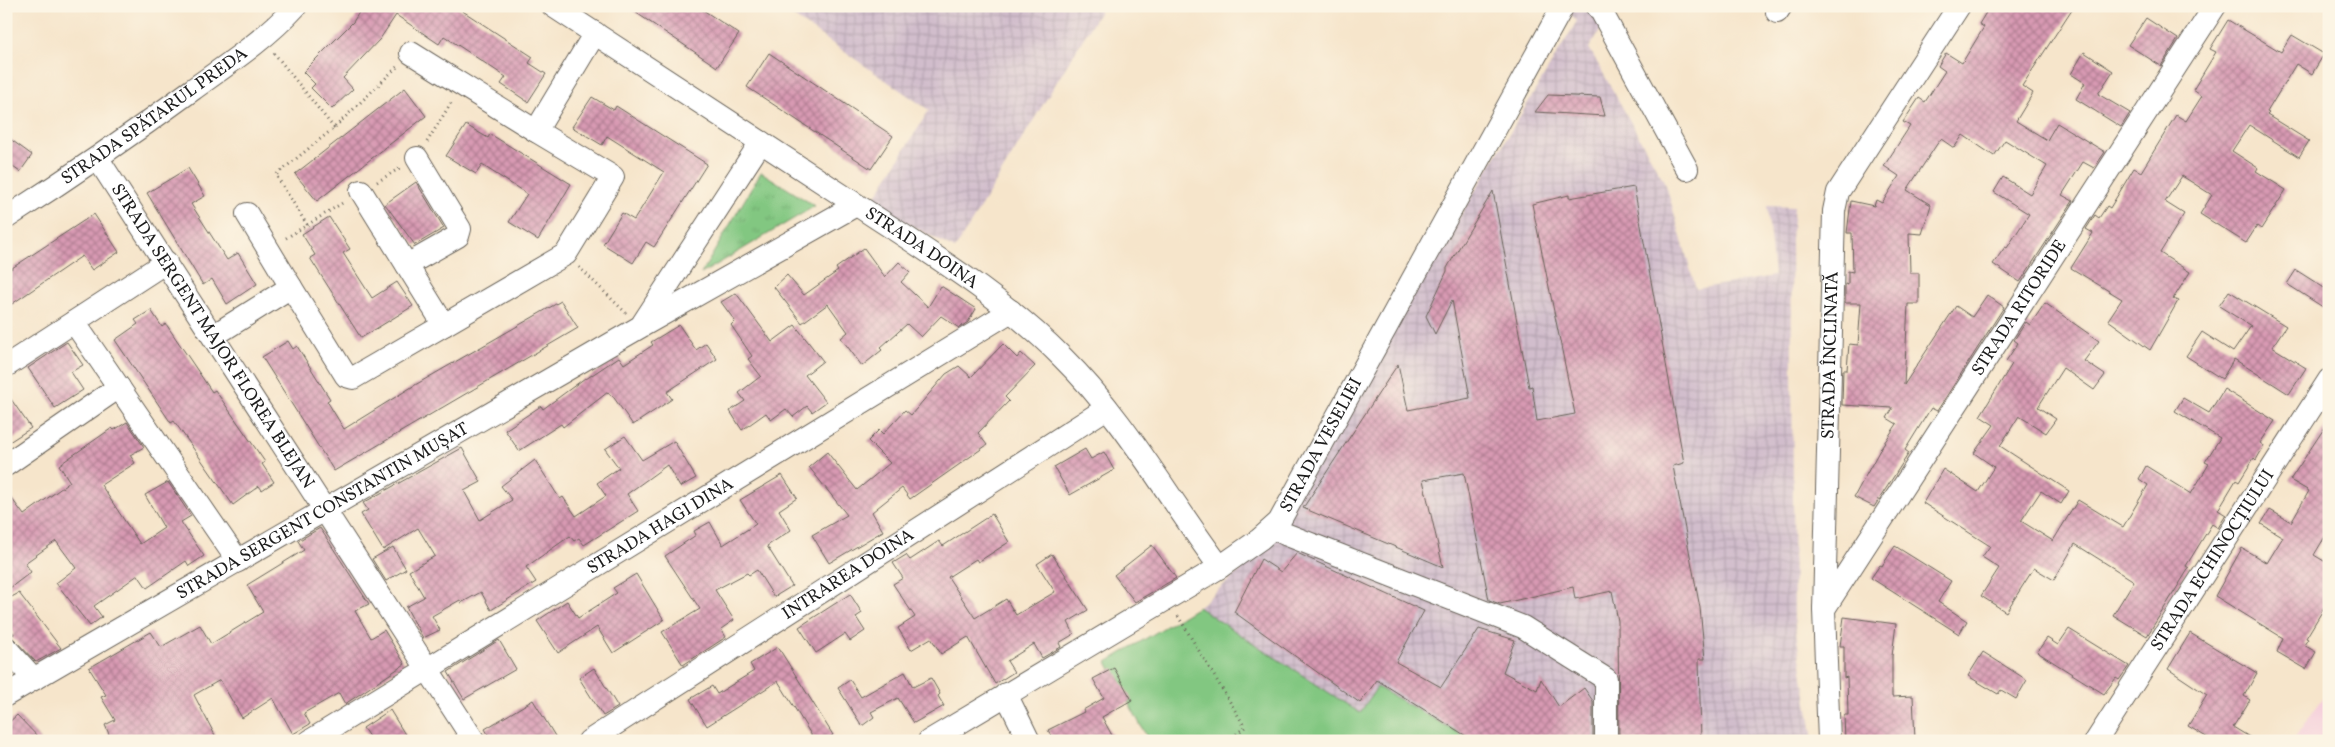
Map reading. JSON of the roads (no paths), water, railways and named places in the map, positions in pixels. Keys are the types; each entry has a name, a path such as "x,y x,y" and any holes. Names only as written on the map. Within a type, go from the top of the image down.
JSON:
{"street":[{"name":"STRADA SPĂTARUL PREDA","path":"6,218 98,159 263,38 296,6"},
{"name":"STRADA DOINA","path":"553,6 856,205 976,285 1011,311 1073,368 1107,408 1220,567"},
{"name":"STRADA VESELIEI","path":"930,741 1220,567 1274,528 1563,6"},
{"path":"1597,6 1686,169"},
{"name":"STRADA ÎNCLINATĂ","path":"1829,741 1824,610 1834,211 1838,192 1959,6"},
{"name":"STRADA RITORIDE","path":"1824,610 2215,6"},
{"path":"536,130 595,33"},
{"path":"246,214 349,378 354,378 566,254 613,177 411,54"},
{"name":"STRADA SERGENT CONSTANTIN MUȘAT","path":"640,327 761,142"},
{"path":"407,265 458,236 460,229 417,158"},
{"name":"STRADA SERGENT MAJOR FLOREA BLEJAN","path":"98,159 474,741"},
{"path":"362,191 444,325"},
{"name":"STRADA SERGENT CONSTANTIN MUȘAT","path":"6,695 640,327 856,205"},
{"path":"6,366 166,262"},
{"path":"213,336 291,287"},
{"name":"STRADA HAGI DINA","path":"310,741 1011,311"},
{"path":"74,322 238,560"},
{"name":"STRADA ECHINOCȚIULUI","path":"2096,741 2329,380"},
{"path":"6,465 119,387"},
{"name":"INTRAREA DOINA","path":"589,741 1107,408"},
{"path":"1274,528 1523,627 1558,647 1606,679 1606,741"},
{"path":"6,648 34,679"},
{"path":"1006,694 1029,741"}]}
